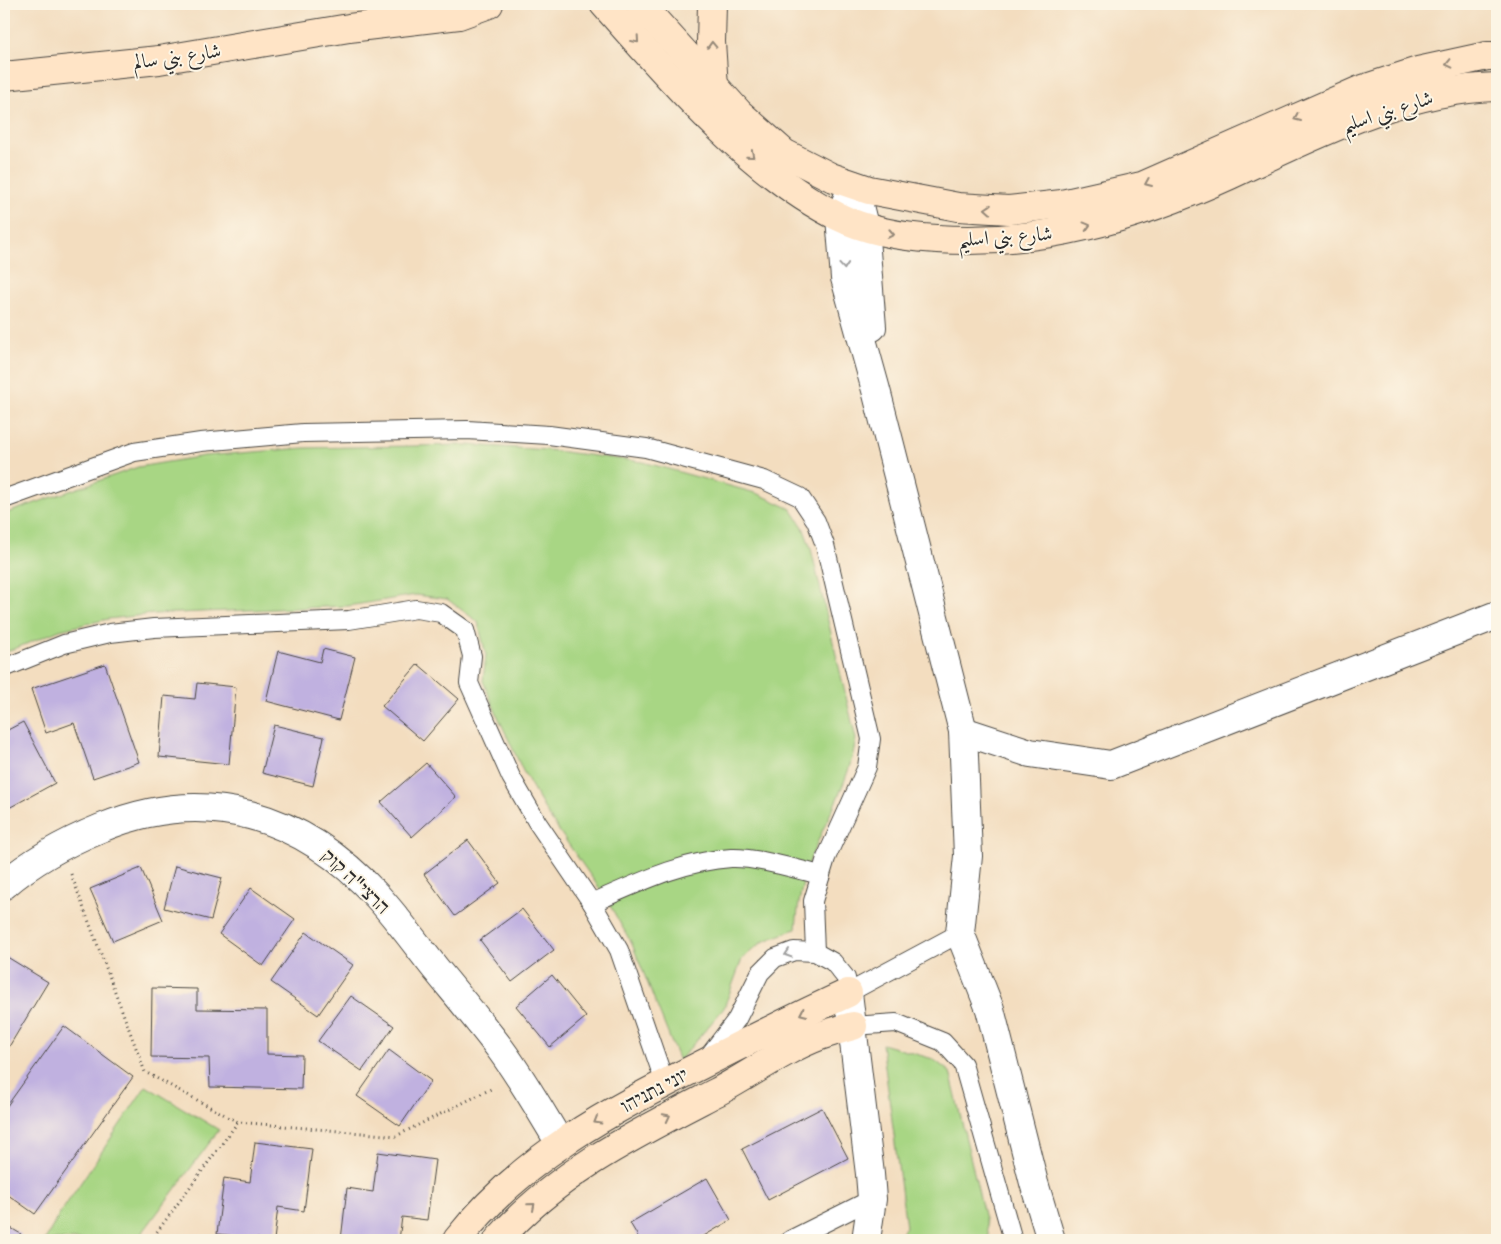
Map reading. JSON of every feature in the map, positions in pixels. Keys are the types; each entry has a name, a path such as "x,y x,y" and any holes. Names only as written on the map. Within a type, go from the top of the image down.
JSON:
{"main road":[{"path":"349,28 404,4"},
{"path":"349,28 459,15 489,4"},
{"path":"582,4 610,10"},
{"path":"640,4 739,114 784,152 830,177 853,185 958,207 1009,210 1062,204 1142,186 1360,90 1418,71 1486,56 1497,56"},
{"path":"712,4 711,42 714,87"},
{"name":"شارع بني اسليم","path":"610,10 660,67 736,142 790,187 852,221 879,231 911,238 1018,240 1059,233 1124,216 1187,195 1374,111 1433,95 1497,87"},
{"name":"شارع بني سالم","path":"4,76 159,60 349,28"},
{"name":"יוני נתניהו","path":"457,1240 492,1198 560,1143 666,1083 763,1032 848,993"},
{"name":"יוני נתניהו","path":"498,1240 515,1220 578,1169 656,1123 718,1092 794,1048 821,1035 853,1026"}],"street":[{"path":"853,185 852,221 845,278 876,390 963,731 968,856 960,933 990,1010 1034,1182 1051,1240"},
{"path":"963,731 1030,753 1111,765 1497,615"},
{"name":"הרצי\"ה קוק","path":"4,885 61,848 118,821 157,810 194,806 240,811 289,829 337,858 378,896 500,1049 560,1143"},
{"path":"848,993 872,1199 866,1240"}],"lane":[{"path":"4,499 134,452 201,442 303,433 458,430 549,435 646,448 764,480 800,497 816,521 825,545 871,739 867,767 826,858 813,901 814,952"},
{"path":"4,668 64,644 110,633 154,628 349,620 416,609 441,613 465,630 472,656 469,683 511,777 537,822 592,903 619,950 666,1083"},
{"path":"592,903 658,875 684,867 731,858 775,864 821,875"},
{"path":"703,1064 737,1019 760,973 774,958 794,951 814,952 833,962 846,978 848,993 960,933"},
{"path":"853,1026 896,1023 943,1042 964,1064 1012,1240"},
{"path":"790,1240 872,1199"}],"path":[{"path":"61,848 145,1072 238,1122 396,1136 518,1075"},
{"path":"151,1240 238,1122"}],"green space":[{"path":"467,445 548,450 643,462 759,494 791,509 803,527 811,549 856,739 853,754 844,782 807,869 796,929 762,942 742,959 724,1008 679,1061 632,944 604,895 548,815 523,771 495,710 483,681 486,655 478,622 447,599 416,595 348,606 153,614 108,619 60,630 4,653 4,514 138,467 204,456 304,448"},
{"path":"882,1044 933,1059 950,1072 990,1240 895,1240 906,1227"},
{"path":"146,1086 219,1130 137,1240 45,1240 59,1215"}],"building":[{"path":"323,649 355,657 339,720 266,701 278,651 320,662"},
{"path":"105,664 139,762 93,778 74,723 46,733 31,689"},
{"path":"418,664 459,699 423,741 382,706"},
{"path":"197,683 236,687 229,764 159,757 164,696 195,699"},
{"path":"23,722 55,783 7,809 4,803 4,732"},
{"path":"274,725 324,737 313,786 262,773"},
{"path":"426,763 456,797 412,837 381,802"},
{"path":"468,840 500,883 455,916 424,874"},
{"path":"175,866 222,878 211,920 164,908"},
{"path":"141,868 163,920 113,941 90,889"},
{"path":"251,888 295,919 263,966 219,934"},
{"path":"522,909 554,950 512,982 480,940"},
{"path":"306,932 353,965 318,1015 271,982"},
{"path":"4,955 48,982 4,1055"},
{"path":"552,975 586,1017 550,1047 516,1006"},
{"path":"152,988 197,989 197,1009 267,1010 267,1054 302,1055 301,1089 210,1087 209,1058 151,1057"},
{"path":"351,996 394,1026 362,1071 318,1041"},
{"path":"64,1026 133,1077 35,1214 4,1192 4,1110"},
{"path":"389,1050 431,1081 400,1126 357,1096"},
{"path":"822,1108 848,1158 768,1200 742,1149"},
{"path":"255,1142 312,1149 304,1211 278,1207 274,1240 217,1234 224,1178 250,1182"},
{"path":"378,1152 435,1160 427,1220 402,1217 399,1240 341,1240 347,1188 373,1192"},
{"path":"707,1178 731,1220 697,1240 640,1240 630,1223"},
{"path":"4,1224 21,1234 18,1240 4,1240"}]}
